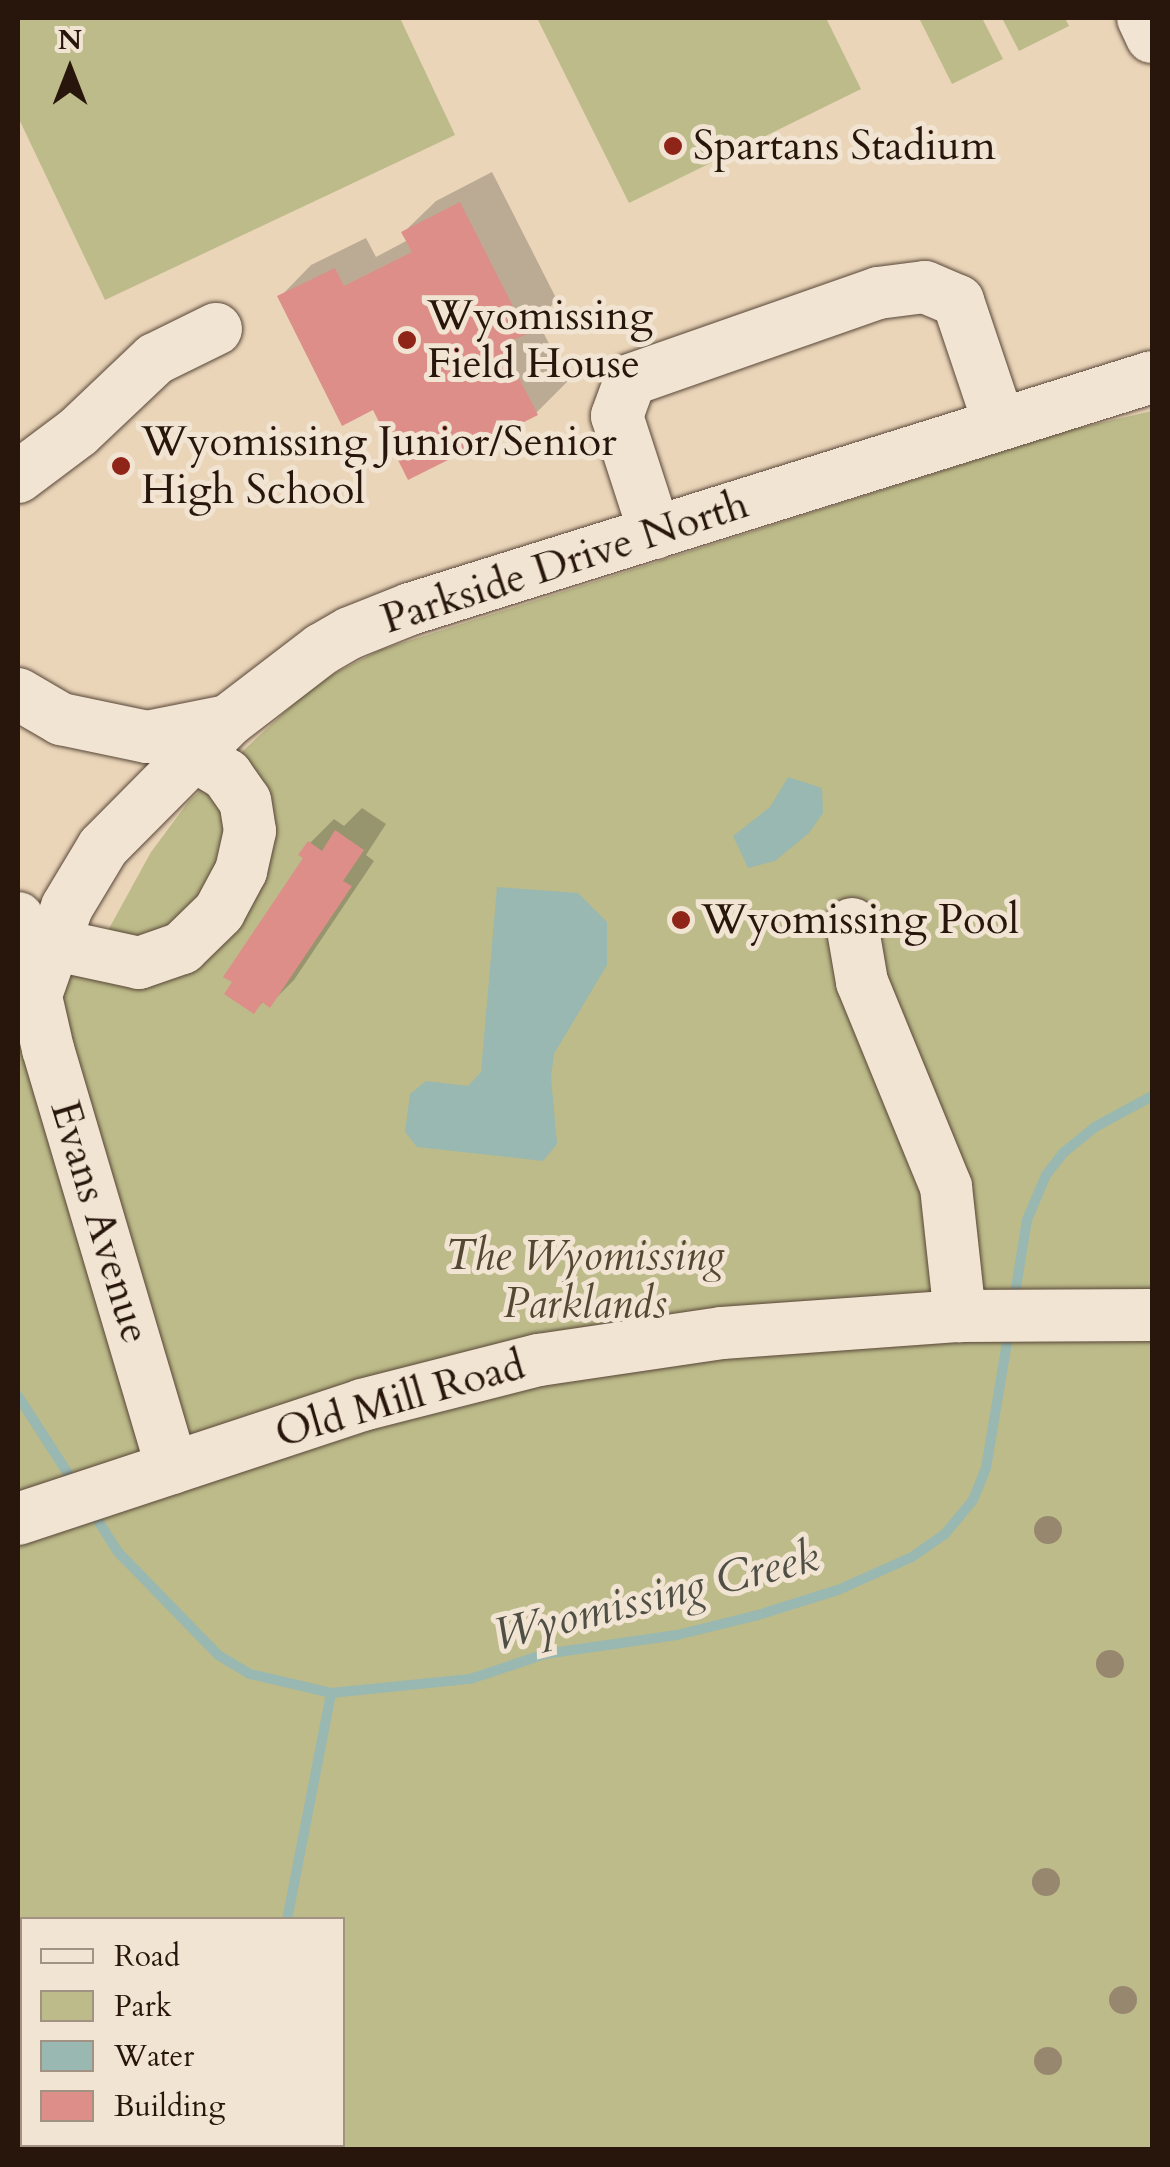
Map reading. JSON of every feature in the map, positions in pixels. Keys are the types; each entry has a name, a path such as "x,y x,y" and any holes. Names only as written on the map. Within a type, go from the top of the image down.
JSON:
{"street":[{"path":"1143,18 1152,37"},
{"path":"655,533 618,416 630,380 878,293 925,287 958,301 998,422"},
{"path":"18,477 78,432 155,360 216,329"},
{"name":"Parkside Drive North","path":"36,995 35,931 67,907 102,847 210,737 322,649 350,632 410,609 998,422 1152,378"},
{"name":"Parkside Drive North","path":"18,694 61,718 147,737 210,737"},
{"path":"35,931 139,963 182,948 219,912 241,871 250,831 244,801 210,737"},
{"path":"852,924 862,982 946,1187 968,1316"},
{"name":"Evans Avenue","path":"36,995 172,1468"},
{"name":"Old Mill Road","path":"61,1505 378,1400 539,1360 722,1334 968,1316 1152,1315"}],"green space":[{"path":"18,18 400,18 455,135 105,300 18,117"},
{"name":"Spartans Stadium","path":"537,18 826,18 861,89 629,203"},
{"path":"919,18 982,18 1003,59 952,84"},
{"path":"1002,18 1065,18 1069,26 1019,51"},
{"name":"The Wyomissing Parklands","path":"1152,411 1152,2149 207,2149 345,2147 345,1917 20,1917 18,2042 18,975 106,934 151,852 189,801 316,683 380,650 1074,429"}],"water":[{"path":"788,777 822,788 823,813 809,833 775,861 748,868 733,836 770,807"},
{"path":"497,887 578,893 607,922 607,965 554,1054 551,1077 557,1144 543,1161 417,1147 405,1132 410,1094 426,1081 468,1086 481,1072"}],"building":[{"name":"Wyomissing Field House","path":"460,202 527,334 502,345 538,415 408,480 373,410 342,426 277,296 335,268 344,286 412,252 401,232"},
{"path":"335,830 364,850 343,881 352,886 270,1008 262,1002 254,1014 224,994 232,982 223,977 303,858 298,855 308,841 322,851"}],"waterway":[{"name":"Wyomissing Creek","path":"1014,1300 1027,1220 1046,1175 1063,1153 1095,1127 1152,1096"},
{"name":"Wyomissing Creek","path":"93,1513 118,1552 218,1655 250,1674 331,1693 470,1679 545,1654 677,1635 758,1615 838,1590 912,1557 944,1535 973,1500 986,1468 1009,1331"},
{"path":"18,1396 76,1486"},
{"name":"Wyomissing Creek","path":"288,1917 331,1693"}],"place":[{"name":"Spartans Stadium","path":"673,146"},
{"name":"Wyomissing Field House","path":"407,340"},
{"name":"Wyomissing Junior/Senior High School","path":"121,466"},
{"name":"Wyomissing Pool","path":"681,920"}]}
